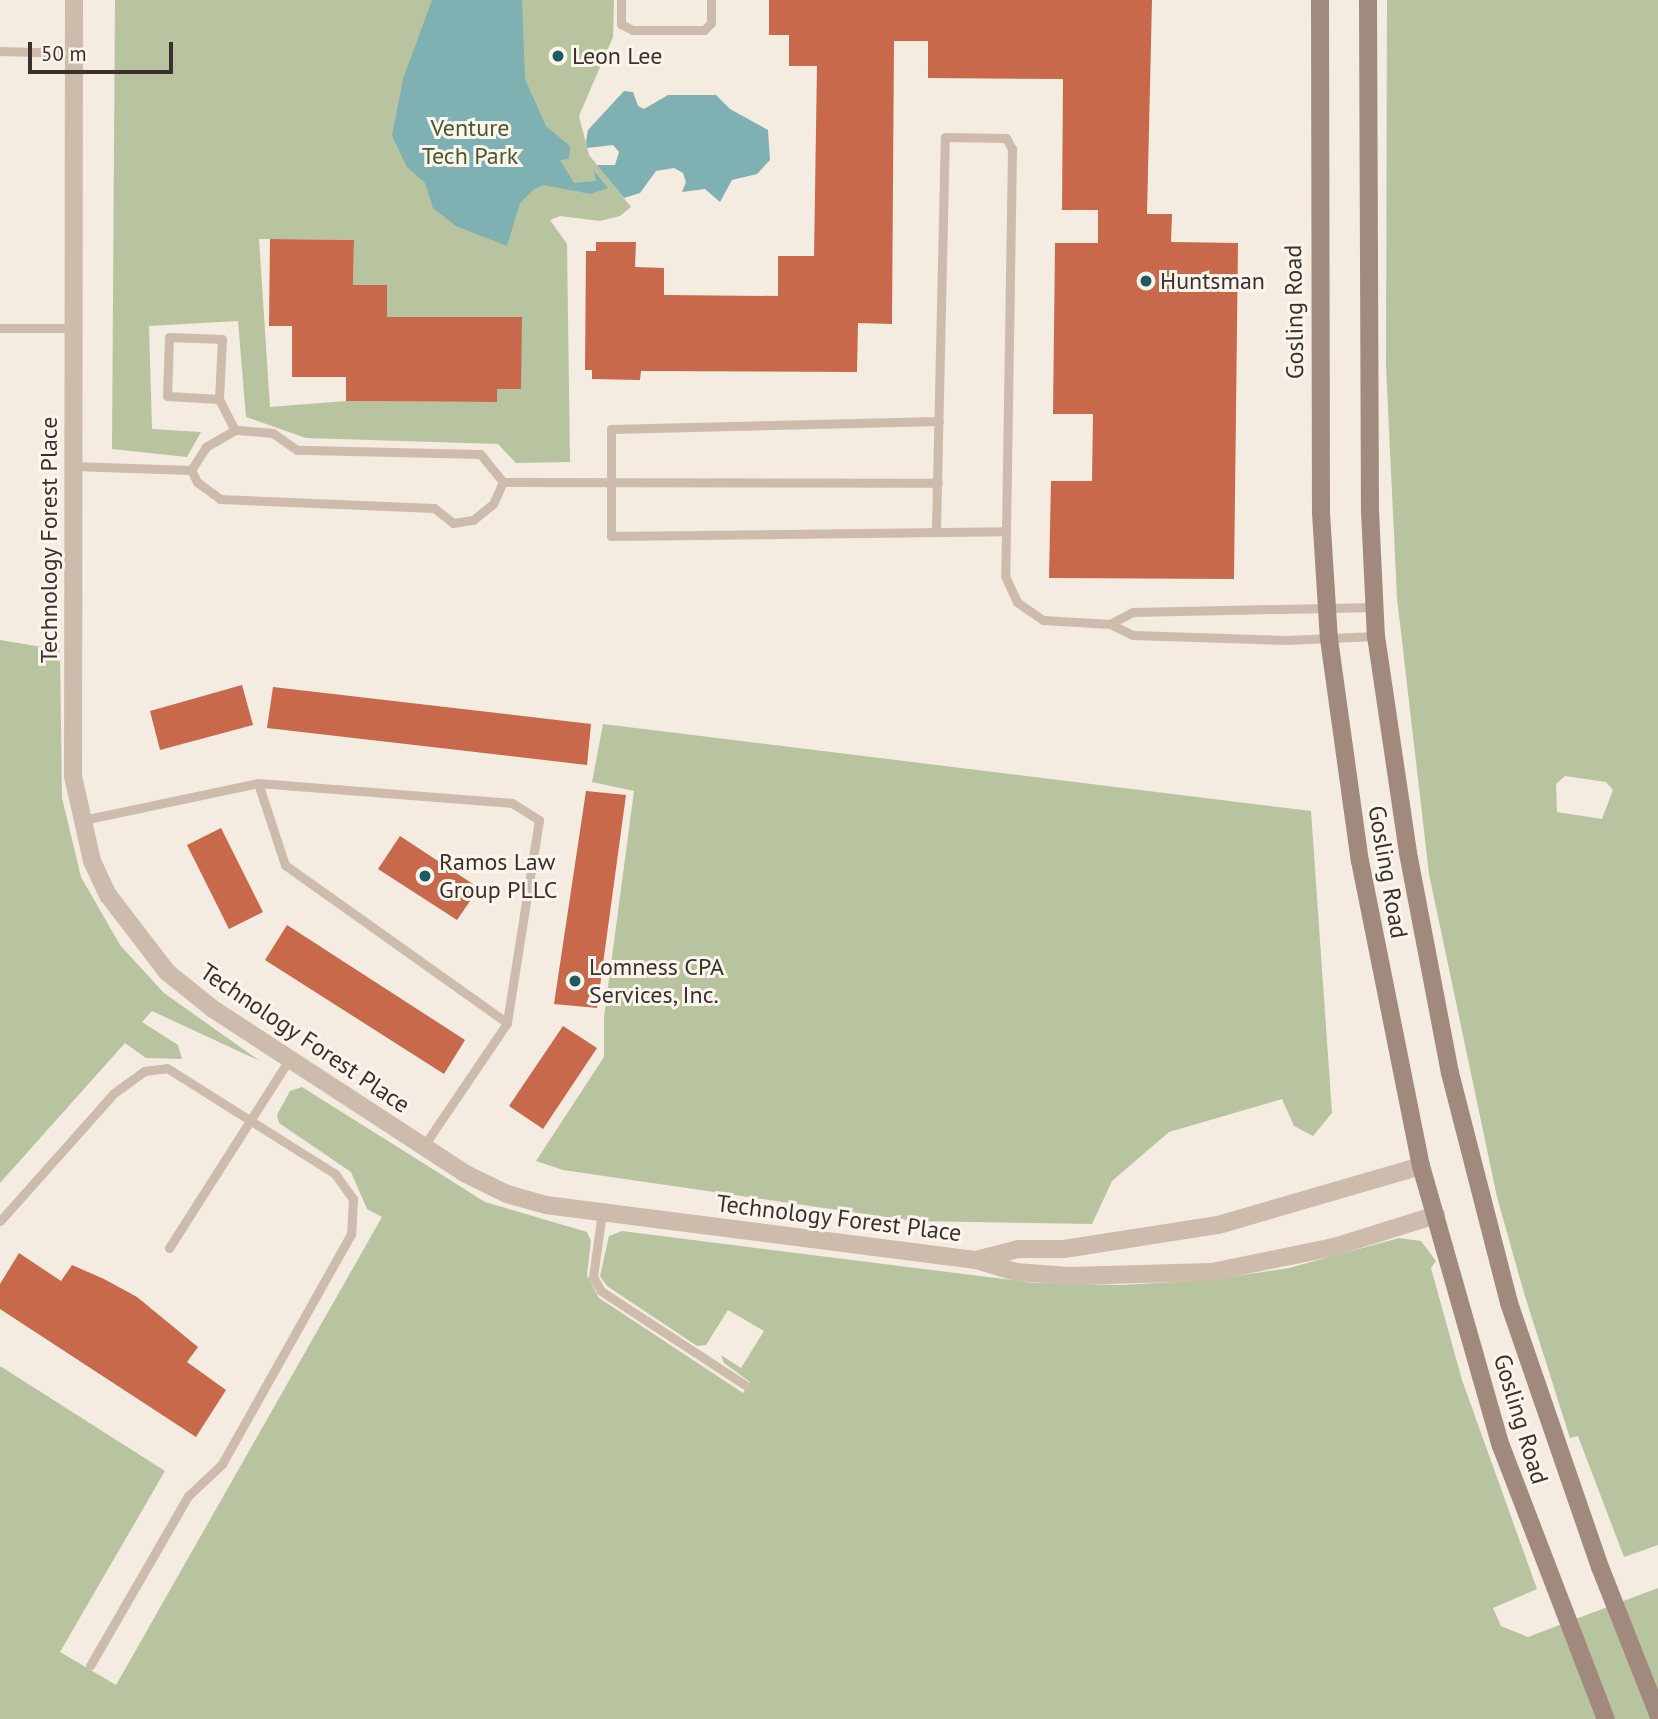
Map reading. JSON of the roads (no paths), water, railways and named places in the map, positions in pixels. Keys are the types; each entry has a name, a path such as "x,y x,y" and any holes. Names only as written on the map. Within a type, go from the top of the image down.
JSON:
{"main road":[{"name":"Gosling Road","path":"1320,0 1318,252 1321,513 1329,639 1360,861 1421,1166 1500,1446 1606,1719"},
{"name":"Gosling Road","path":"1368,0 1366,210 1376,636 1408,853 1480,1199 1509,1303 1600,1567 1658,1714"}],"street":[{"name":"Technology Forest Place","path":"74,0 73,776 92,861 107,895 137,939 167,972 213,1009 424,1147 507,1194 546,1205 976,1260 1016,1272 1069,1276 1212,1272 1334,1247 1436,1215"},
{"name":"Technology Forest Place","path":"976,1260 1018,1250 1064,1249 1218,1225 1421,1166"}],"lane":[{"path":"621,0 621,24 633,30 704,30 710,23 711,0"},
{"path":"1,50 74,53"},
{"path":"936,528 945,137 1006,138 1012,149 1005,576 1017,602 1043,620 1110,624 1133,635 1329,639 1376,636"},
{"path":"0,328 73,328"},
{"path":"219,400 167,396 169,337 222,339 219,400 235,430"},
{"path":"940,421 611,429 611,536 936,528 1006,531"},
{"path":"191,470 206,447 235,430 273,433 297,450 480,454 503,482"},
{"path":"73,466 191,470"},
{"path":"191,470 197,482 220,499 434,508 453,523 473,520 492,504 503,482"},
{"path":"503,482 611,480 938,483"},
{"path":"1110,624 1133,612 1327,611 1375,607"},
{"path":"258,783 285,865 507,1023"},
{"path":"83,820 258,783 512,803 539,820 507,1023 424,1147"},
{"path":"169,1248 290,1058"},
{"path":"0,1221 114,1093 144,1070 167,1068 252,1119 335,1174 353,1199 351,1234 222,1464 188,1496 90,1666"},
{"path":"602,1212 593,1277 601,1291 745,1385"}],"water":[{"path":"432,0 522,0 525,79 546,126 570,146 569,159 560,160 574,183 596,181 594,171 608,188 591,194 543,185 533,190 520,203 507,246 456,226 433,208 425,183 407,167 392,136 403,79"},
{"path":"624,91 633,92 638,106 644,109 668,95 716,95 730,109 768,130 770,160 757,174 732,180 720,202 705,189 682,192 686,182 683,173 674,168 656,171 640,193 624,198 597,165 615,165 619,152 613,145 587,148 586,141 588,130"}],"place":[{"name":"Leon Lee","path":"558,56"},
{"name":"Huntsman","path":"1146,281"},
{"name":"Ramos Law Group PLLC","path":"425,876"},
{"name":"Lomness CPA Services, Inc.","path":"575,981"}],"park label":[{"name":"Venture Tech Park","path":"470,142"}]}
